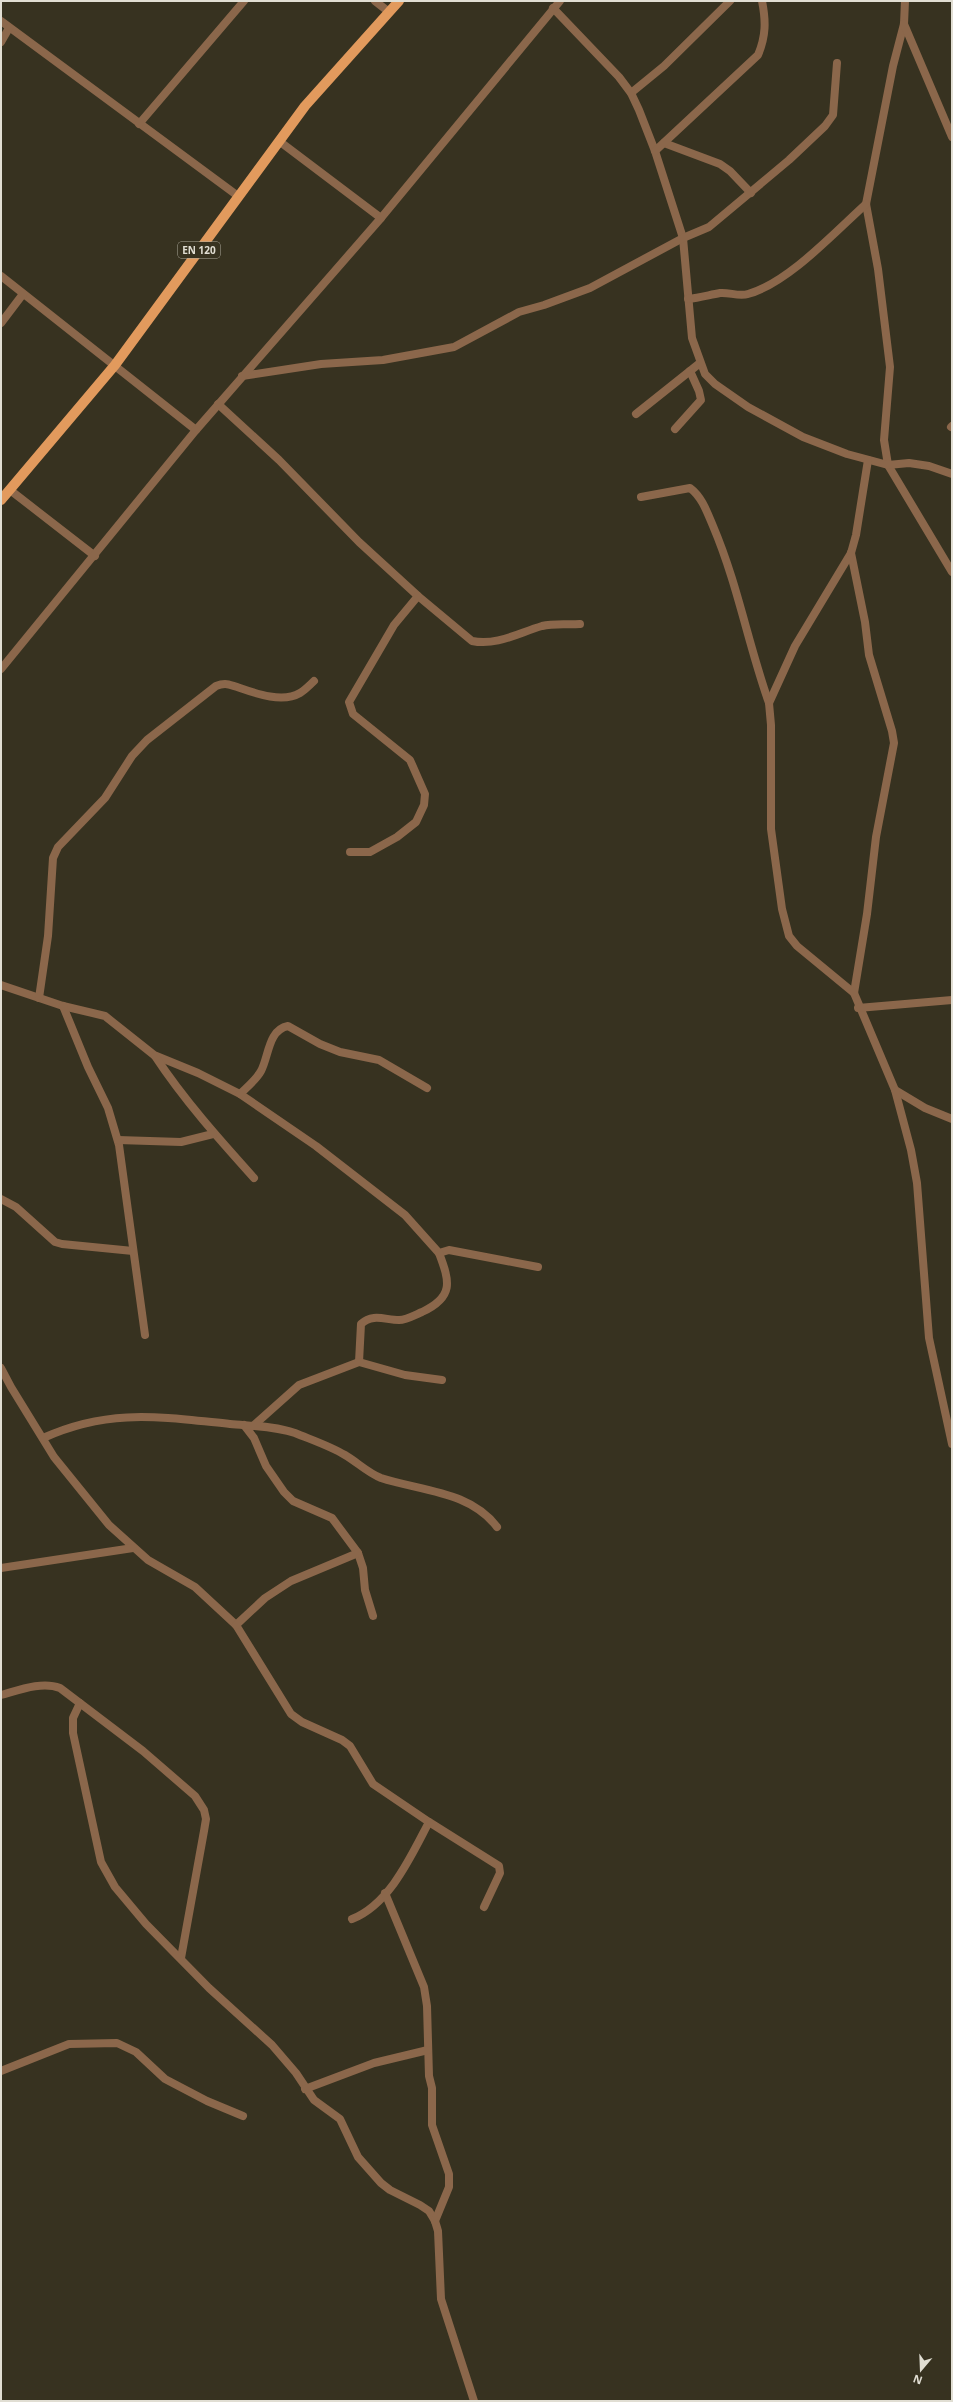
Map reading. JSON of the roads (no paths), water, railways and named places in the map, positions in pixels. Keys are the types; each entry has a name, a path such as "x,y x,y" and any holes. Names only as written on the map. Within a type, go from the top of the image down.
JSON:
{"main road":[{"name":"EN 120","path":"1,500 115,365 305,106 399,1"}],"street":[{"path":"139,124 244,1"},
{"path":"375,1 389,12"},
{"path":"1,669 95,556 196,430 381,218 560,1"},
{"path":"631,93 664,66 730,1"},
{"path":"655,152 758,55 763,43 766,23 762,1"},
{"path":"905,1 904,24 893,66 866,204 878,269 890,367 884,440 888,466 952,572"},
{"path":"553,8 631,93 655,152 683,238 692,338 705,374 715,384 748,407 803,437 888,466 909,463 928,466 952,474"},
{"path":"1,22 238,196"},
{"path":"904,24 952,137"},
{"path":"1,42 9,28"},
{"path":"242,376 321,364 383,360 454,347 519,312 544,305 590,288 683,238 709,227 751,193 824,126 833,115 837,63"},
{"path":"279,141 381,218"},
{"path":"664,143 720,164 751,193"},
{"path":"688,299 703,298 721,293 747,295 760,289 794,269 866,204"},
{"path":"1,276 196,430"},
{"path":"1,323 23,294"},
{"path":"636,414 700,363"},
{"path":"675,429 701,400 699,391 690,371"},
{"path":"218,404 279,460 359,542 418,596 472,641 483,643 496,642 544,626 580,624"},
{"path":"768,704 795,646 851,553 856,535 868,460"},
{"path":"641,497 690,488 698,493 719,541 738,591 756,667 768,704 771,726 771,829 782,910 789,936 797,946 854,993"},
{"path":"10,490 95,556"},
{"path":"851,553 865,622 869,655 892,731 894,743 876,837 867,914 854,993 858,1008 895,1090 911,1150 917,1183 929,1338 952,1444"},
{"path":"350,852 370,852 398,837 416,822 424,805 425,794 410,760 354,714 349,702 394,625 418,596"},
{"path":"39,998 48,936 53,858 58,846 105,798 132,756 147,740 216,686 230,684 261,695 290,696 300,693 314,681"},
{"path":"1,984 63,1006 106,1016 154,1055 171,1080 213,1134 254,1178"},
{"path":"858,1008 952,1000"},
{"path":"63,1006 88,1067 108,1108 118,1140 145,1335"},
{"path":"240,1094 262,1070 271,1041 278,1032 288,1026 320,1044 340,1052 379,1060 427,1088"},
{"path":"154,1055 191,1070 240,1094 316,1146 405,1215 439,1252 447,1274 446,1293 437,1305 404,1319 380,1317 366,1319 361,1324 359,1362"},
{"path":"895,1090 925,1108 952,1119"},
{"path":"118,1140 181,1142 213,1134"},
{"path":"1,1199 16,1207 55,1242 133,1251"},
{"path":"439,1252 449,1250 538,1267"},
{"path":"253,1426 299,1385 359,1362 405,1375 442,1380"},
{"path":"1,1368 54,1457 104,1518 133,1548 148,1560 195,1587 236,1625 290,1714 302,1722 342,1740 350,1746 374,1784 499,1866 500,1873 484,1907"},
{"path":"43,1438 85,1422 133,1416 244,1425 293,1432 336,1450 376,1476 412,1488 462,1499 488,1515 497,1528"},
{"path":"244,1425 254,1438 266,1466 284,1492 293,1501 332,1518 358,1553 363,1568 365,1590 373,1616"},
{"path":"1,1568 133,1548"},
{"path":"236,1625 265,1598 291,1581 358,1553"},
{"path":"1,1695 51,1685 60,1688 143,1751 196,1796 204,1810 206,1819 180,1958"},
{"path":"80,1703 74,1718 73,1733 101,1862 115,1887 146,1924 229,2008 272,2045 296,2073 314,2100 340,2119 358,2157 381,2183 390,2190 420,2205 435,2221 438,2231 441,2299 474,2401"},
{"path":"352,1919 370,1909 385,1893 402,1871 430,1822"},
{"path":"385,1893 424,1987 427,2006 429,2076 432,2088 433,2132 449,2174 449,2187 435,2221"},
{"path":"1,2071 69,2044 117,2043 136,2052 165,2079 207,2101 243,2116"},
{"path":"305,2088 374,2064 428,2050"}]}
